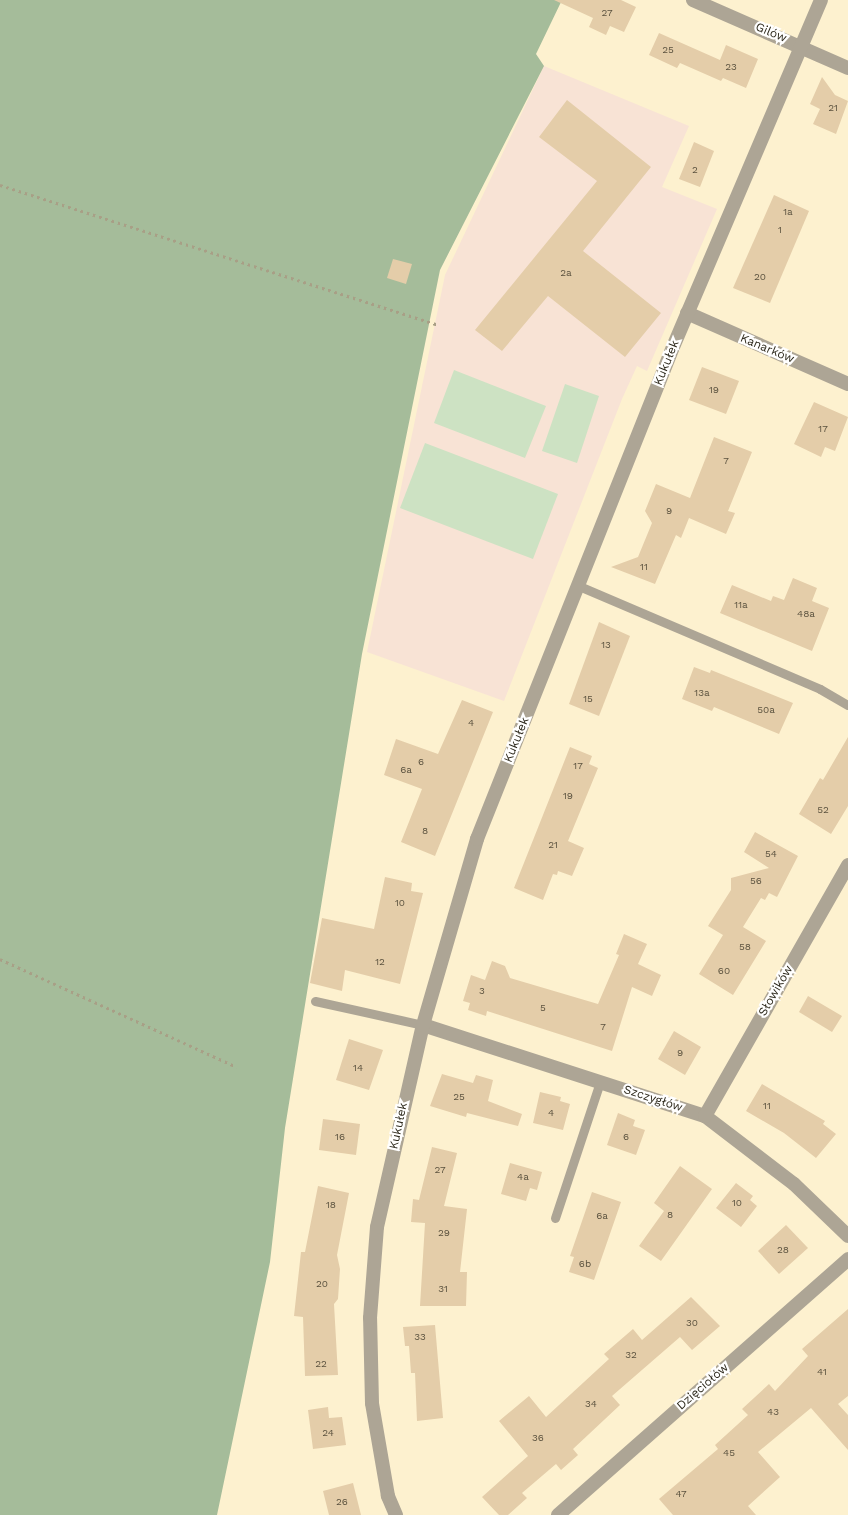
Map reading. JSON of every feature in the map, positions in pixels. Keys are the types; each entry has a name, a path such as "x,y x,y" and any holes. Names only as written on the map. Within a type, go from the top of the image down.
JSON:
{"street":[{"name":"Gilów","path":"693,0 848,68"},
{"name":"Kukułek","path":"396,1515 388,1496 372,1403 370,1318 376,1227 423,1025 477,839 687,314 821,0"},
{"name":"Kanarków","path":"687,314 848,384"},
{"name":"Słowików","path":"705,1116 848,865"},
{"name":"Szczygłów","path":"423,1025 705,1116 794,1184 848,1236"},
{"name":"Dzięciołów","path":"558,1515 848,1259"}],"lane":[{"path":"579,586 820,689 848,705"},
{"path":"315,1001 423,1025"},
{"path":"555,1218 600,1082"}],"path":[{"path":"0,185 436,324"},
{"path":"0,959 237,1067"}],"shaded area":[{"path":"544,66 689,126 662,187 717,209 647,371 637,366 622,399 504,701 367,652 445,275"}],"green space":[{"path":"0,0 562,0 536,54 544,66 440,270 362,654 285,1128 270,1262 217,1515 0,1515"},
{"path":"454,370 546,406 525,458 434,423"},
{"path":"565,384 599,396 577,463 542,451"},
{"path":"425,443 558,494 533,559 400,508"}],"building":[{"path":"554,0 621,0 636,7 624,32 610,26 606,35 589,27 593,18"},
{"path":"659,33 720,60 726,45 758,59 746,88 723,78 721,81 680,63 677,68 649,55"},
{"path":"822,77 835,95 848,101 836,134 813,124 820,109 810,104"},
{"path":"567,100 651,167 583,251 661,313 625,357 548,296 502,351 475,330 597,181 539,137"},
{"path":"694,142 714,151 700,187 679,179"},
{"path":"774,195 809,211 770,303 733,288"},
{"path":"393,259 412,264 406,284 387,278"},
{"path":"702,367 739,381 726,414 689,400"},
{"path":"814,402 848,417 835,451 825,447 821,457 794,444"},
{"path":"714,437 752,452 728,511 735,513 726,534 689,518 681,538 676,535 655,584 611,567 638,557 652,523 645,511 656,484 690,498"},
{"path":"793,578 817,588 812,601 829,608 812,651 720,613 732,585 771,601 773,596 784,600"},
{"path":"599,622 630,636 599,716 569,704"},
{"path":"694,667 710,673 711,670 793,703 779,734 714,707 712,711 682,699"},
{"path":"462,700 493,712 435,856 401,842 422,789 384,775 396,739 438,754"},
{"path":"848,737 848,806 831,834 799,814 820,778 823,780"},
{"path":"570,747 592,756 589,764 598,768 568,841 584,848 572,876 558,871 557,875 553,874 543,900 514,888"},
{"path":"755,832 798,856 777,897 769,893 765,900 761,898 743,927 766,941 733,995 699,974 723,935 708,926 731,890 731,878 769,868 744,852"},
{"path":"385,877 412,883 411,891 423,893 400,984 345,970 342,991 310,983 322,918 374,929"},
{"path":"624,934 647,944 638,964 661,975 652,996 632,987 612,1051 487,1011 486,1016 468,1010 470,1003 463,1001 471,975 485,980 492,961 505,966 510,978 598,1004 619,955 616,954"},
{"path":"808,996 842,1016 832,1032 799,1012"},
{"path":"674,1031 701,1047 685,1075 658,1059"},
{"path":"349,1039 383,1050 369,1090 336,1080"},
{"path":"442,1074 473,1083 476,1075 493,1080 488,1101 522,1114 518,1126 467,1113 466,1117 430,1106"},
{"path":"762,1084 825,1121 823,1124 836,1134 816,1158 784,1133 746,1111"},
{"path":"540,1092 561,1097 560,1101 570,1104 563,1130 533,1123"},
{"path":"618,1113 635,1120 633,1126 645,1130 636,1155 607,1145"},
{"path":"323,1119 360,1124 356,1155 319,1150"},
{"path":"432,1147 457,1153 444,1206 467,1209 460,1272 467,1272 466,1306 420,1306 425,1223 411,1222 413,1199 419,1200"},
{"path":"510,1163 542,1172 537,1190 530,1188 526,1201 501,1194"},
{"path":"680,1166 712,1189 661,1261 639,1246 664,1211 654,1203"},
{"path":"736,1183 753,1196 750,1200 757,1206 741,1227 716,1208"},
{"path":"318,1186 349,1193 337,1255 340,1269 338,1299 334,1304 338,1375 305,1376 303,1317 294,1316 301,1252 305,1252"},
{"path":"592,1192 621,1202 594,1280 569,1272 574,1257 570,1256"},
{"path":"786,1225 808,1248 779,1274 758,1251"},
{"path":"691,1297 720,1326 692,1350 680,1337 612,1396 620,1405 573,1449 578,1455 561,1470 556,1464 522,1493 527,1498 508,1515 499,1515 482,1497 528,1456 499,1421 529,1396 546,1417 609,1359 604,1354 633,1329 642,1340"},
{"path":"848,1309 848,1396 838,1404 848,1415 848,1450 811,1408 758,1452 780,1477 748,1506 756,1515 673,1515 659,1499 718,1449 715,1445 748,1415 742,1409 769,1384 775,1391 808,1356 802,1349"},
{"path":"435,1325 443,1418 417,1421 415,1373 411,1373 409,1346 405,1346 403,1327"},
{"path":"328,1407 329,1418 342,1417 346,1445 313,1449 308,1410"},
{"path":"353,1483 361,1515 329,1515 323,1491"}]}
